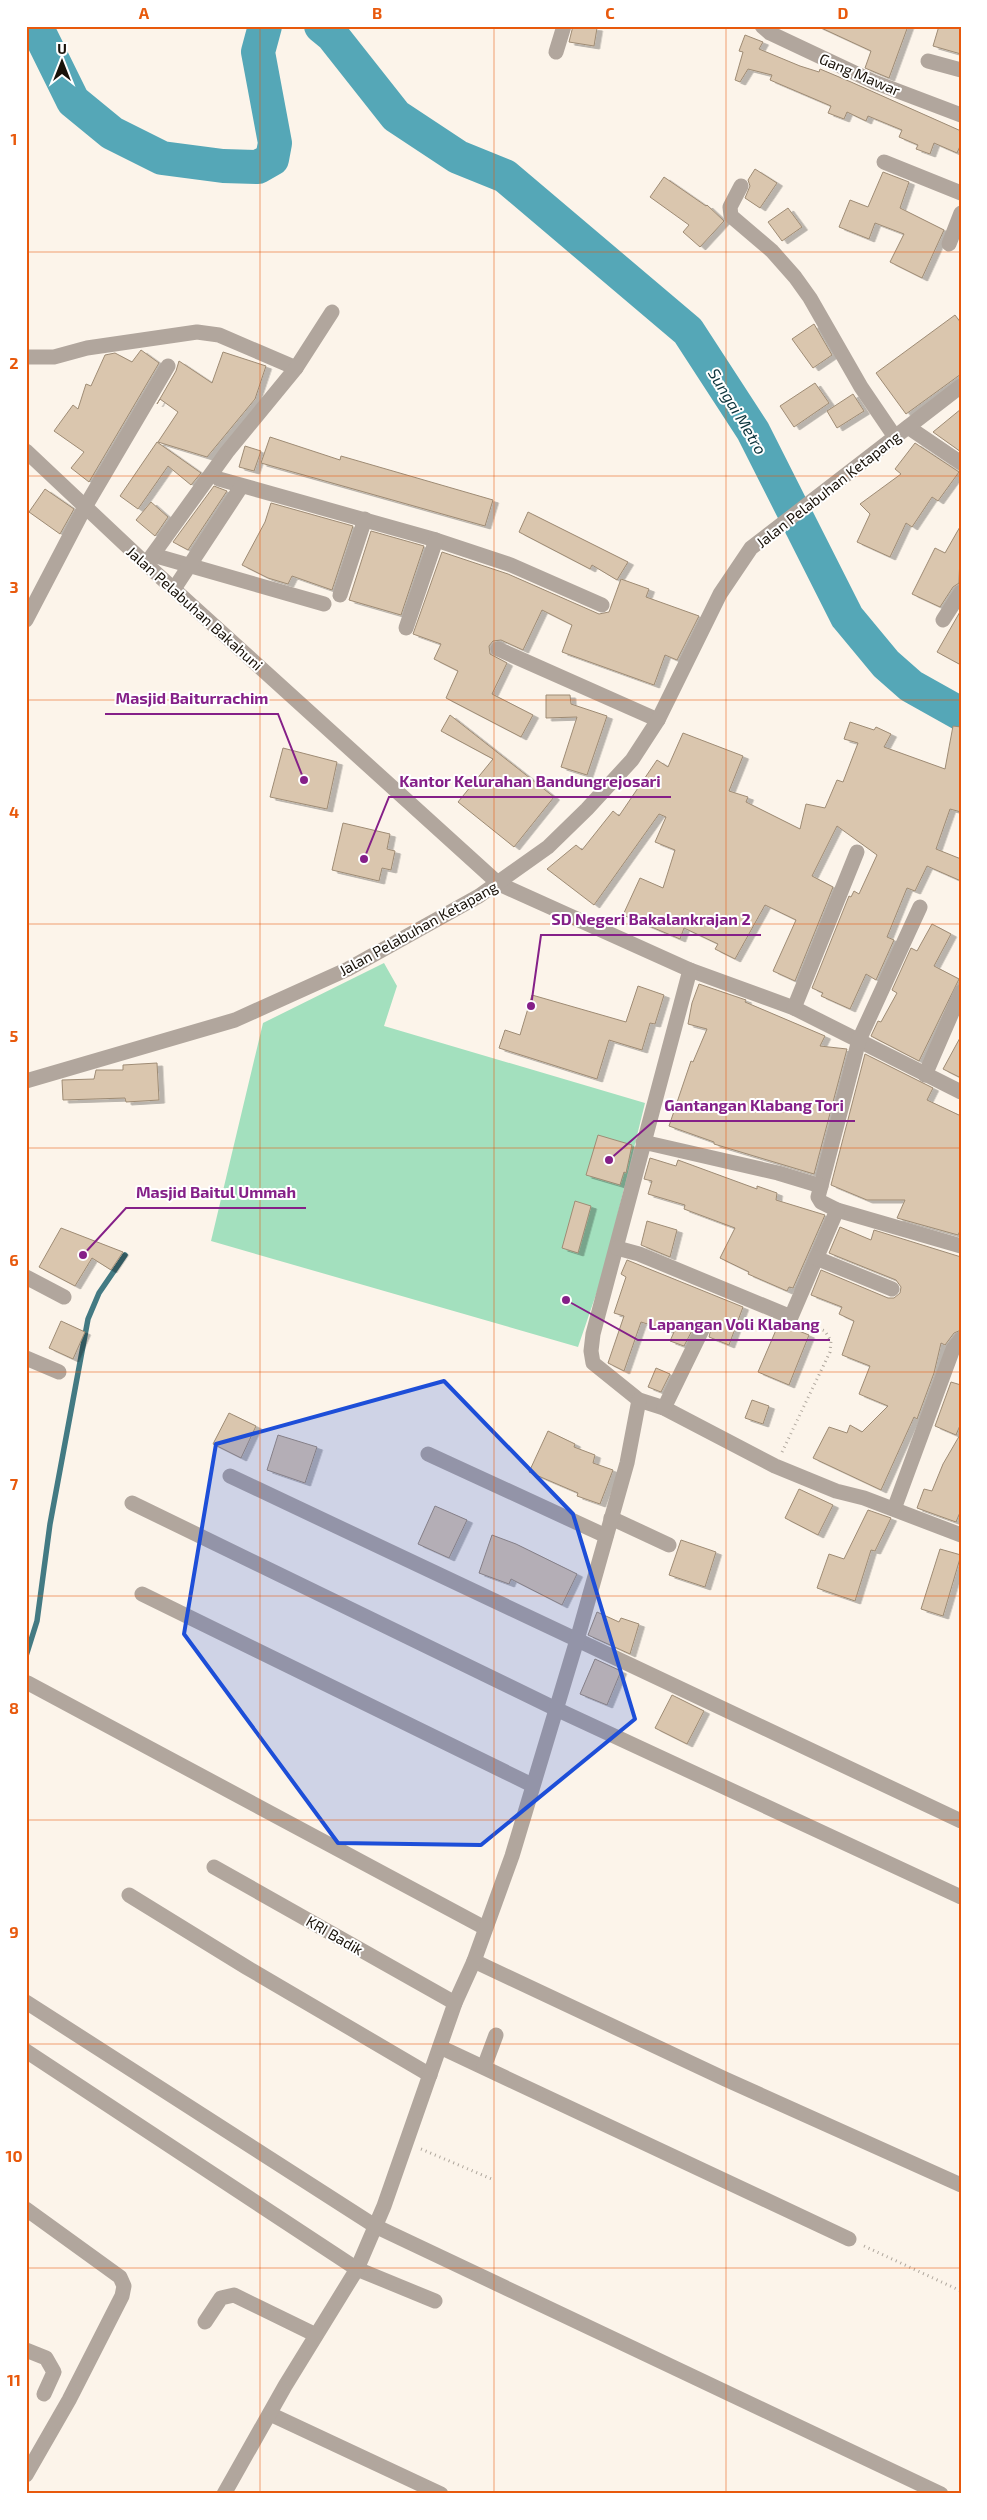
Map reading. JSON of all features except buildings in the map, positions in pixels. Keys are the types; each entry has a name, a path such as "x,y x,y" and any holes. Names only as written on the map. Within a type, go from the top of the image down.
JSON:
{"street":[{"path":"556,52 564,26"},
{"name":"Gang Mawar","path":"762,26 770,33 874,82 961,115"},
{"path":"928,61 961,70"},
{"path":"884,162 961,193"},
{"path":"741,186 730,207 731,216 772,251 795,277 810,298 861,387 895,438"},
{"path":"949,244 961,212"},
{"path":"324,604 191,565 150,559 227,452 296,368 332,312"},
{"path":"26,357 54,357 87,348 197,332 219,335 296,368"},
{"path":"26,620 85,507 168,366"},
{"name":"Jalan Pelabuhan Ketapang","path":"26,1081 252,1014 348,969 499,884 548,846 587,809 632,760 658,720 720,594 746,555 761,539 824,493 961,386"},
{"path":"908,427 961,464"},
{"name":"Jalan Pelabuhan Bakahuni","path":"26,451 85,507 150,559 174,589 499,884 690,970 794,1008 961,1092"},
{"path":"219,479 436,540 511,565 602,604"},
{"path":"174,589 241,486"},
{"path":"340,594 365,519"},
{"path":"406,628 436,540"},
{"path":"943,620 961,592"},
{"path":"498,649 658,720"},
{"path":"794,1008 857,852"},
{"path":"920,907 859,1040 818,1197 821,1202 837,1210 961,1246"},
{"path":"690,970 593,1334 591,1351 593,1363 639,1400 664,1408 775,1466 836,1491 894,1509 961,1535"},
{"path":"925,1075 961,992"},
{"path":"643,1142 778,1172 821,1186"},
{"path":"617,1248 639,1254 792,1317 837,1210"},
{"path":"816,1258 892,1289"},
{"path":"26,1277 64,1297"},
{"path":"664,1408 702,1330"},
{"path":"894,1509 953,1349 961,1339"},
{"path":"26,1358 59,1372"},
{"path":"224,2494 316,2335 357,2269 407,2142 455,2003 474,1961 512,1856 577,1640 629,1454 639,1400"},
{"path":"428,1454 606,1536"},
{"path":"230,1476 961,1821"},
{"path":"132,1503 556,1709 961,1897"},
{"path":"611,1518 669,1545"},
{"path":"142,1594 532,1786"},
{"path":"28,1683 485,1928"},
{"name":"KRI Badik","path":"214,1867 455,2003"},
{"path":"129,1895 430,2075"},
{"path":"474,1961 725,2079 961,2184"},
{"path":"26,2002 375,2226 941,2494"},
{"path":"484,2066 496,2035"},
{"path":"440,2047 849,2239"},
{"path":"26,2051 357,2269 435,2301"},
{"path":"26,2209 120,2277 124,2286 122,2296 69,2400 26,2475"},
{"path":"205,2322 221,2298 234,2295 316,2335"},
{"path":"26,2350 46,2358 54,2372 44,2394"},
{"path":"270,2414 441,2494"}],"path":[{"path":"775,1466 830,1352 831,1340 825,1331 792,1317"},
{"path":"407,2142 494,2180"},
{"path":"849,2239 961,2291"}],"highlighted area":[{"path":"444,1381 573,1514 635,1719 481,1845 338,1843 184,1634 216,1444"}],"green space":[{"path":"384,963 397,986 384,1026 645,1103 603,1274 578,1347 211,1241 263,1023"}],"waterway":[{"path":"36,26 73,101 112,133 162,158 223,166 258,167 272,159 275,143 258,52 265,26"},
{"name":"Sungai Metro","path":"321,26 332,35 396,116 458,157 505,176 688,331 753,431 847,617 886,664 911,686 961,714"},
{"path":"26,1656 37,1621 50,1524 88,1319 99,1293 125,1255"}],"place":[{"name":"Masjid Baiturrachim","path":"304,780"},
{"name":"Kantor Kelurahan Bandungrejosari","path":"364,859"},
{"name":"SD Negeri Bakalankrajan 2","path":"531,1006"},
{"name":"Gantangan Klabang Tori","path":"609,1160"},
{"name":"Masjid Baitul Ummah","path":"83,1255"},
{"name":"Lapangan Voli Klabang","path":"566,1300"}]}
